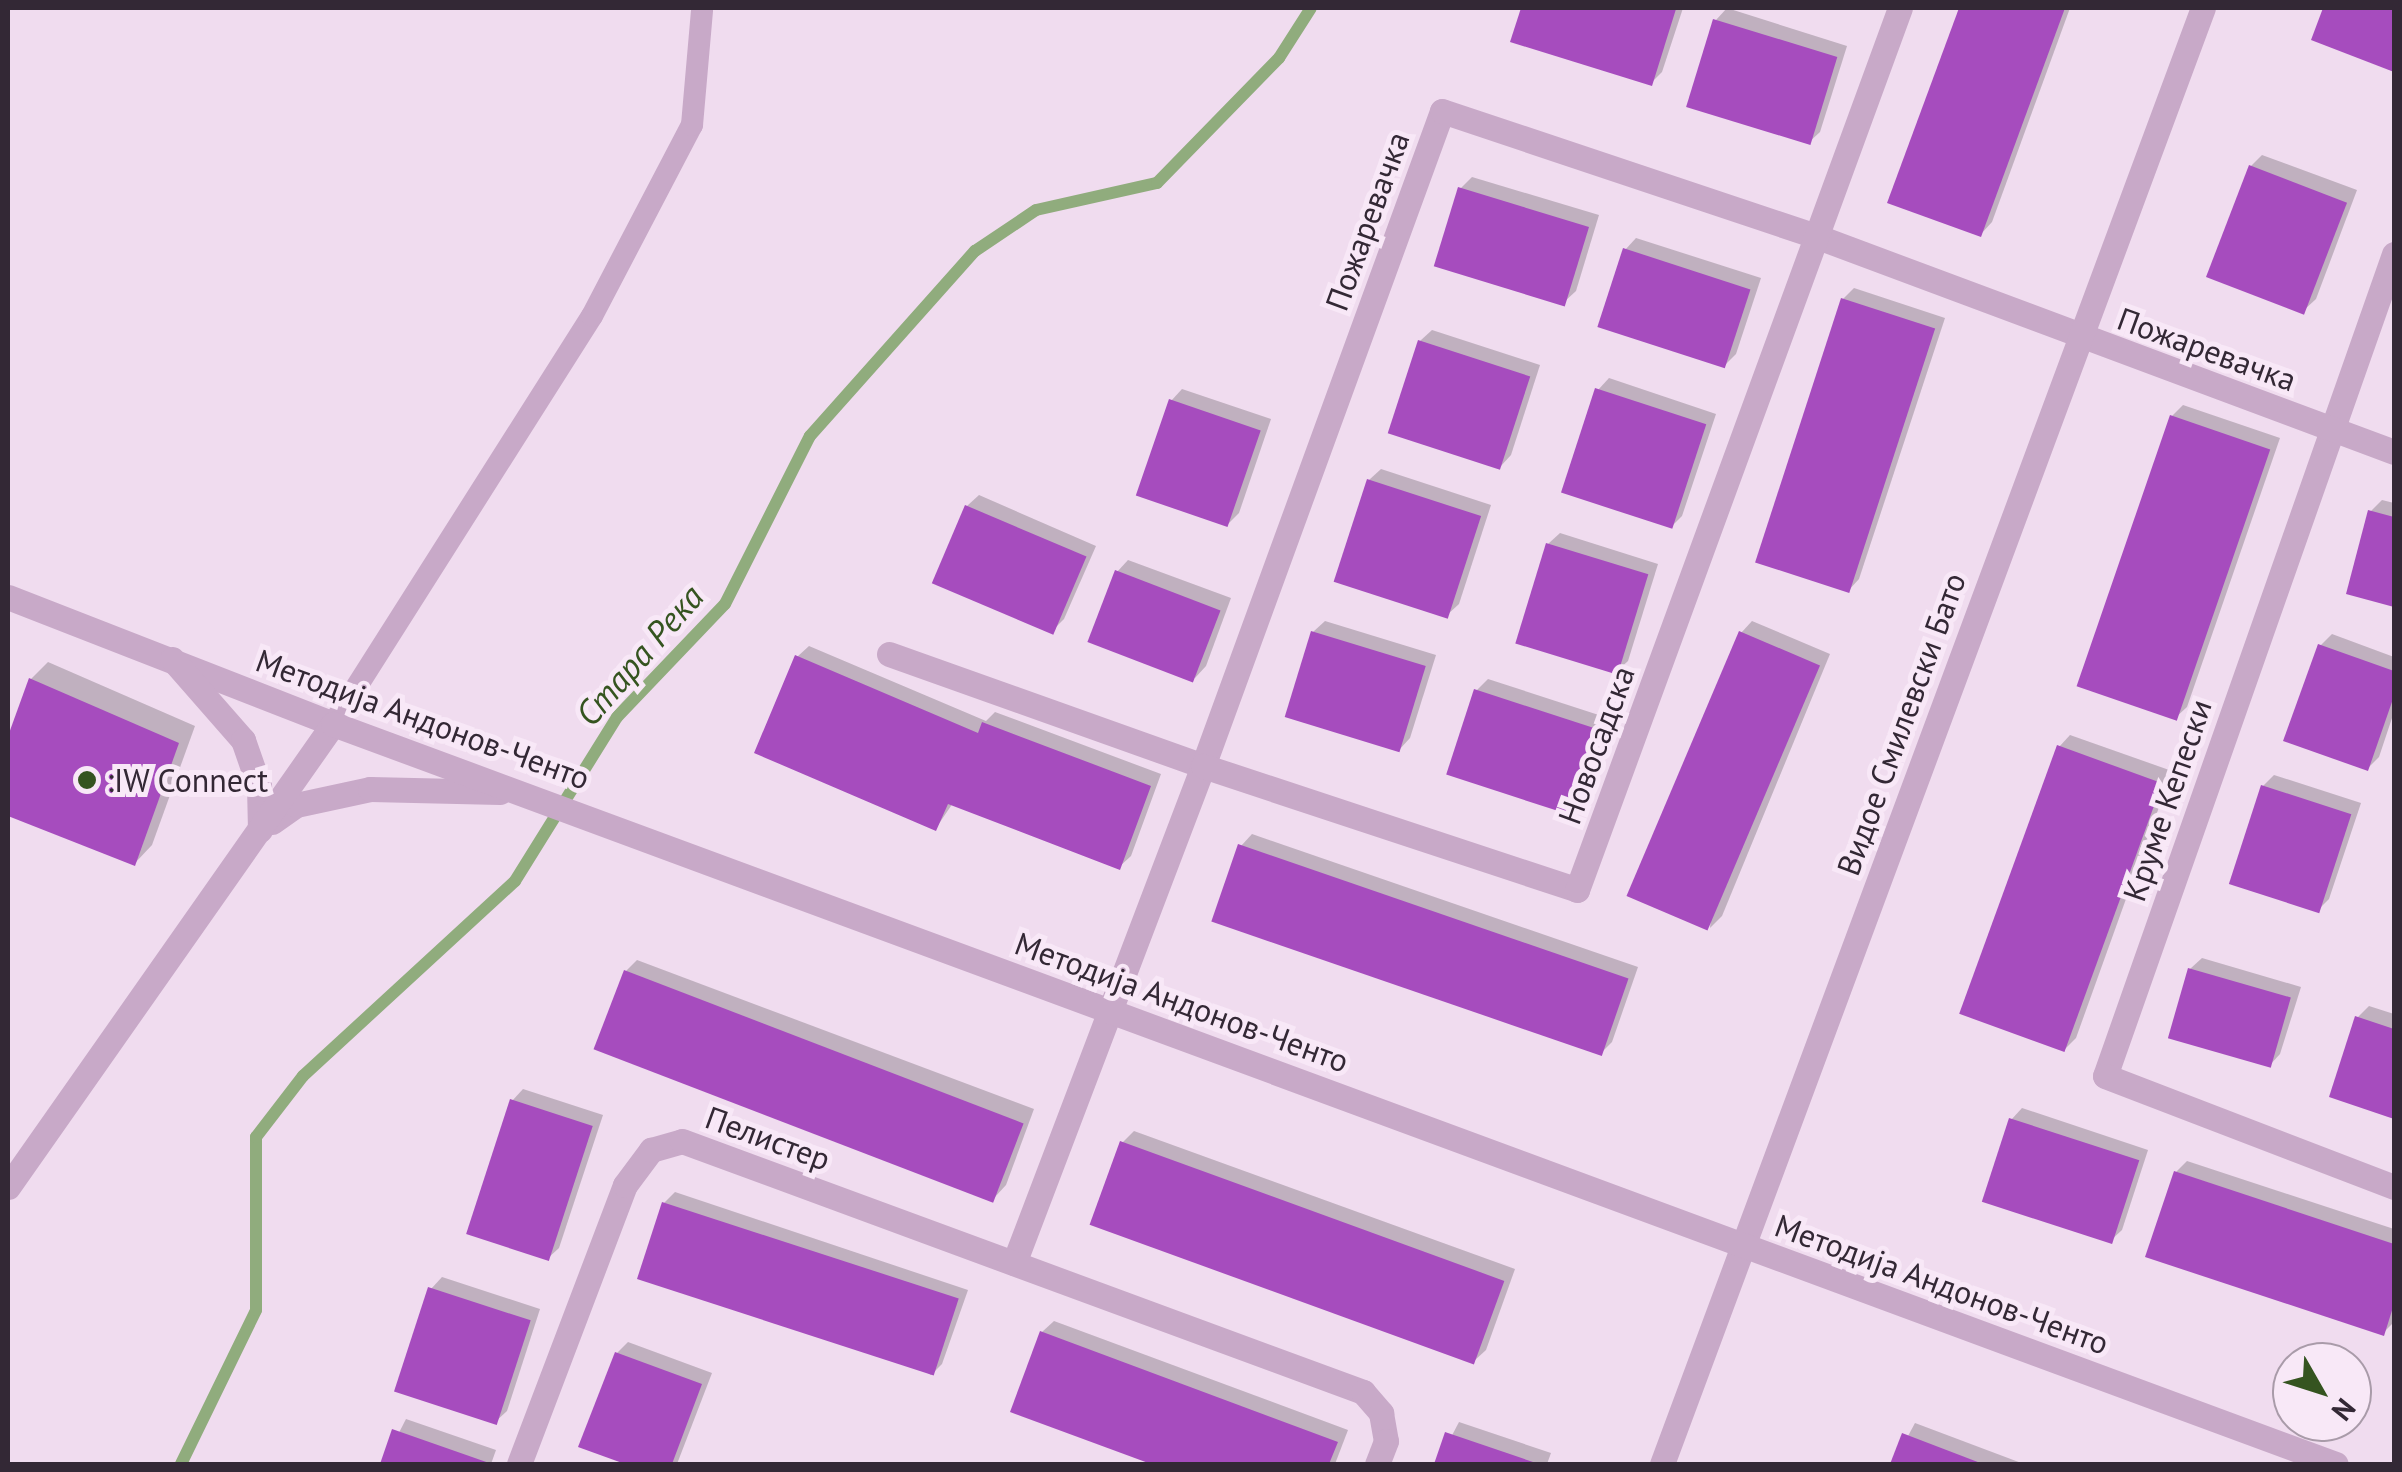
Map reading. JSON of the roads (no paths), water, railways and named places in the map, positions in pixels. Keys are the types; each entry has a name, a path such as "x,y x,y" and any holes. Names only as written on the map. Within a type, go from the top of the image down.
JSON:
{"street":[{"name":"Новосадска","path":"1204,766 1577,890 1900,8"},
{"name":"Видое Смилевски Бато","path":"1662,1464 2203,8"},
{"name":"Пожаревачка","path":"1204,766 1442,110 1818,237 2080,338 2394,452"},
{"name":"Круме Кепески","path":"2394,254 2105,1076 2394,1186"},
{"name":"Методија Андонов-Ченто","path":"8,597 333,724 588,815 2336,1464"},
{"path":"889,654 1204,766 1014,1264"},
{"path":"172,659 242,740 259,786 260,830"},
{"path":"8,1188 333,724"},
{"path":"260,830 296,805 370,789 533,795"},
{"name":"Пелистер","path":"519,1464 625,1185 650,1150 682,1141 1362,1392 1381,1413 1386,1441 1377,1464"}],"lane":[{"path":"333,724 592,316 692,125 702,10"}],"waterway":[{"name":"Стара Река","path":"181,1464 256,1310 256,1137 303,1076 515,881 617,717 725,604 810,436 975,251 1036,210 1157,183 1279,58 1311,8"}],"place":[{"name":":IW Connect","path":"87,780"}]}
